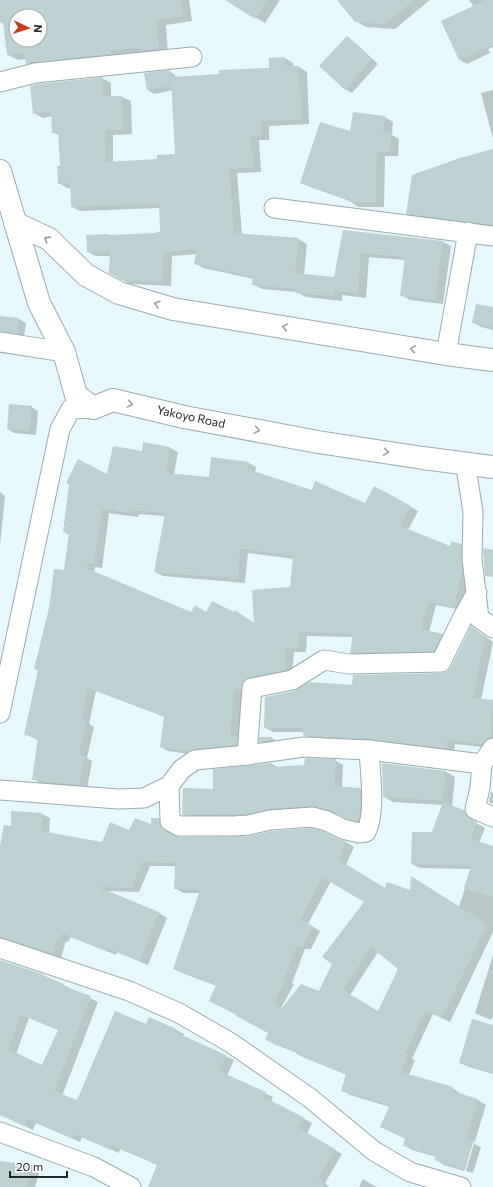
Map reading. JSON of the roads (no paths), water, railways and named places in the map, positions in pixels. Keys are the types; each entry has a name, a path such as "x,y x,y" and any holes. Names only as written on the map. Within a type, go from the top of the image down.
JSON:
{"main road":[{"path":"0,171 38,303 64,352 76,395 93,408"},
{"path":"15,223 49,239 86,275 119,293 174,309 446,354 493,360"},
{"name":"Yakoyo Road","path":"93,408 113,400 184,417 318,442 493,468"}],"street":[{"path":"0,82 35,73 192,57"},
{"path":"274,208 493,236"},
{"path":"446,354 468,232"},
{"path":"0,342 64,352"},
{"path":"0,713 60,429 71,409 93,408"},
{"path":"467,464 467,474 473,512 472,559 479,618 493,628"},
{"path":"248,755 252,688 292,680 324,660 349,664 441,662 477,592"},
{"path":"0,790 118,799 144,798 169,786 182,769 195,760 248,755 304,747 369,750 482,764"},
{"path":"493,748 482,764 480,788 475,809 493,817"},
{"path":"169,786 170,821 179,826 249,825 270,820 312,817 326,821 343,829 359,833 366,832 369,826 371,810 369,750"},
{"path":"0,948 129,991 179,1013 230,1043 310,1098 374,1150 410,1172 461,1187"},
{"path":"0,1132 94,1167 131,1187"}]}
